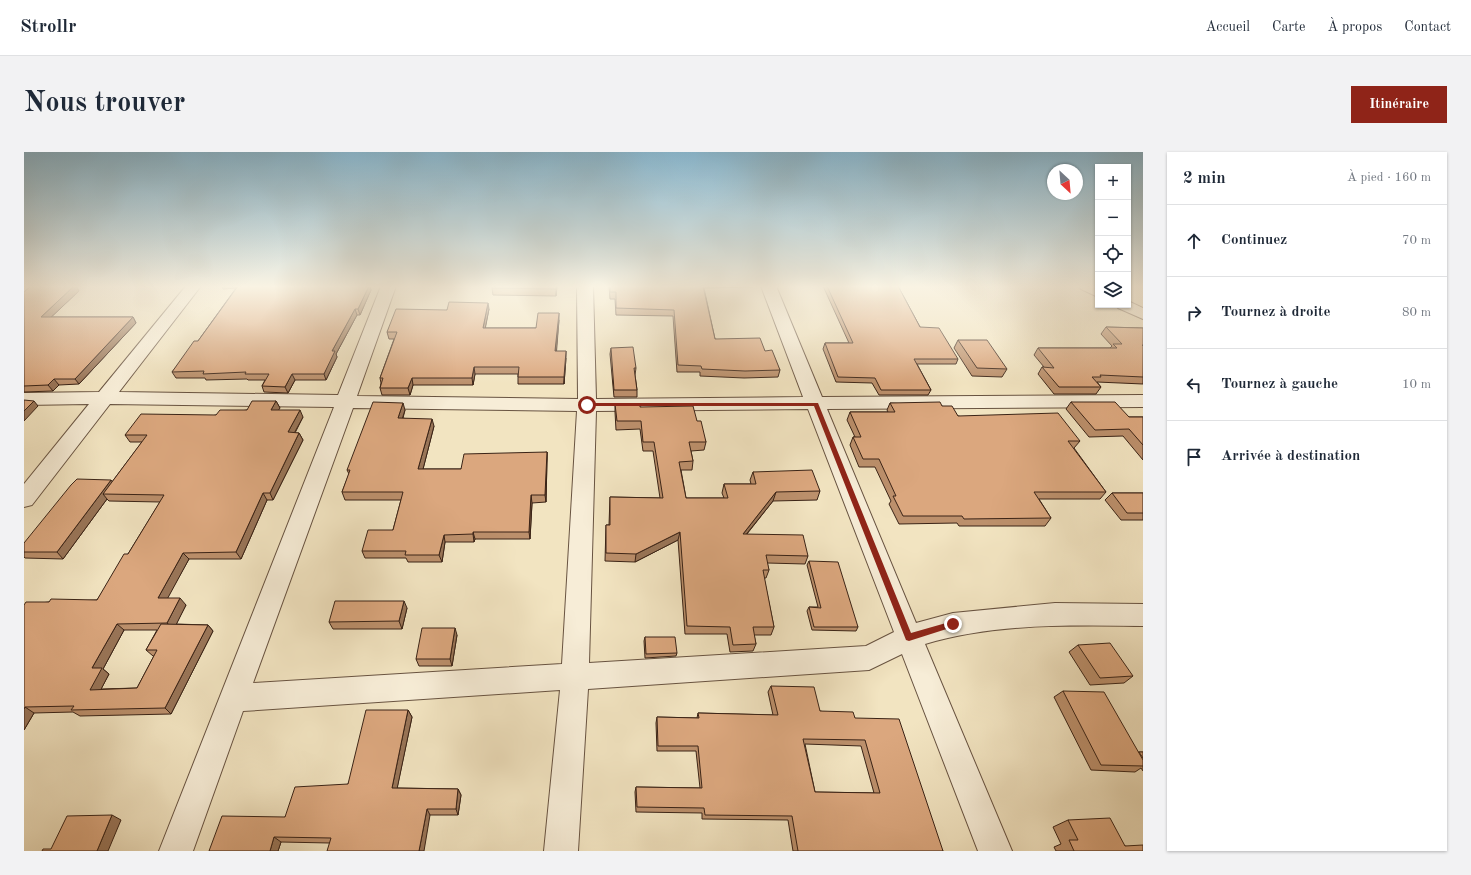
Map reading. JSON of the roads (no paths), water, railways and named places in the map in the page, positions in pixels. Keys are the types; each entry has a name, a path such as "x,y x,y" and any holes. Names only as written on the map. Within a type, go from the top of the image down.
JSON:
{"street":[{"path":"24,499 168,319"},
{"path":"176,851 235,698 377,319"},
{"path":"561,851 575,677 587,405 585,319"},
{"path":"781,319 996,851"},
{"path":"24,399 106,398 587,405 1143,401"},
{"path":"235,698 869,658 909,637 953,624 1054,614 1143,615"}]}
